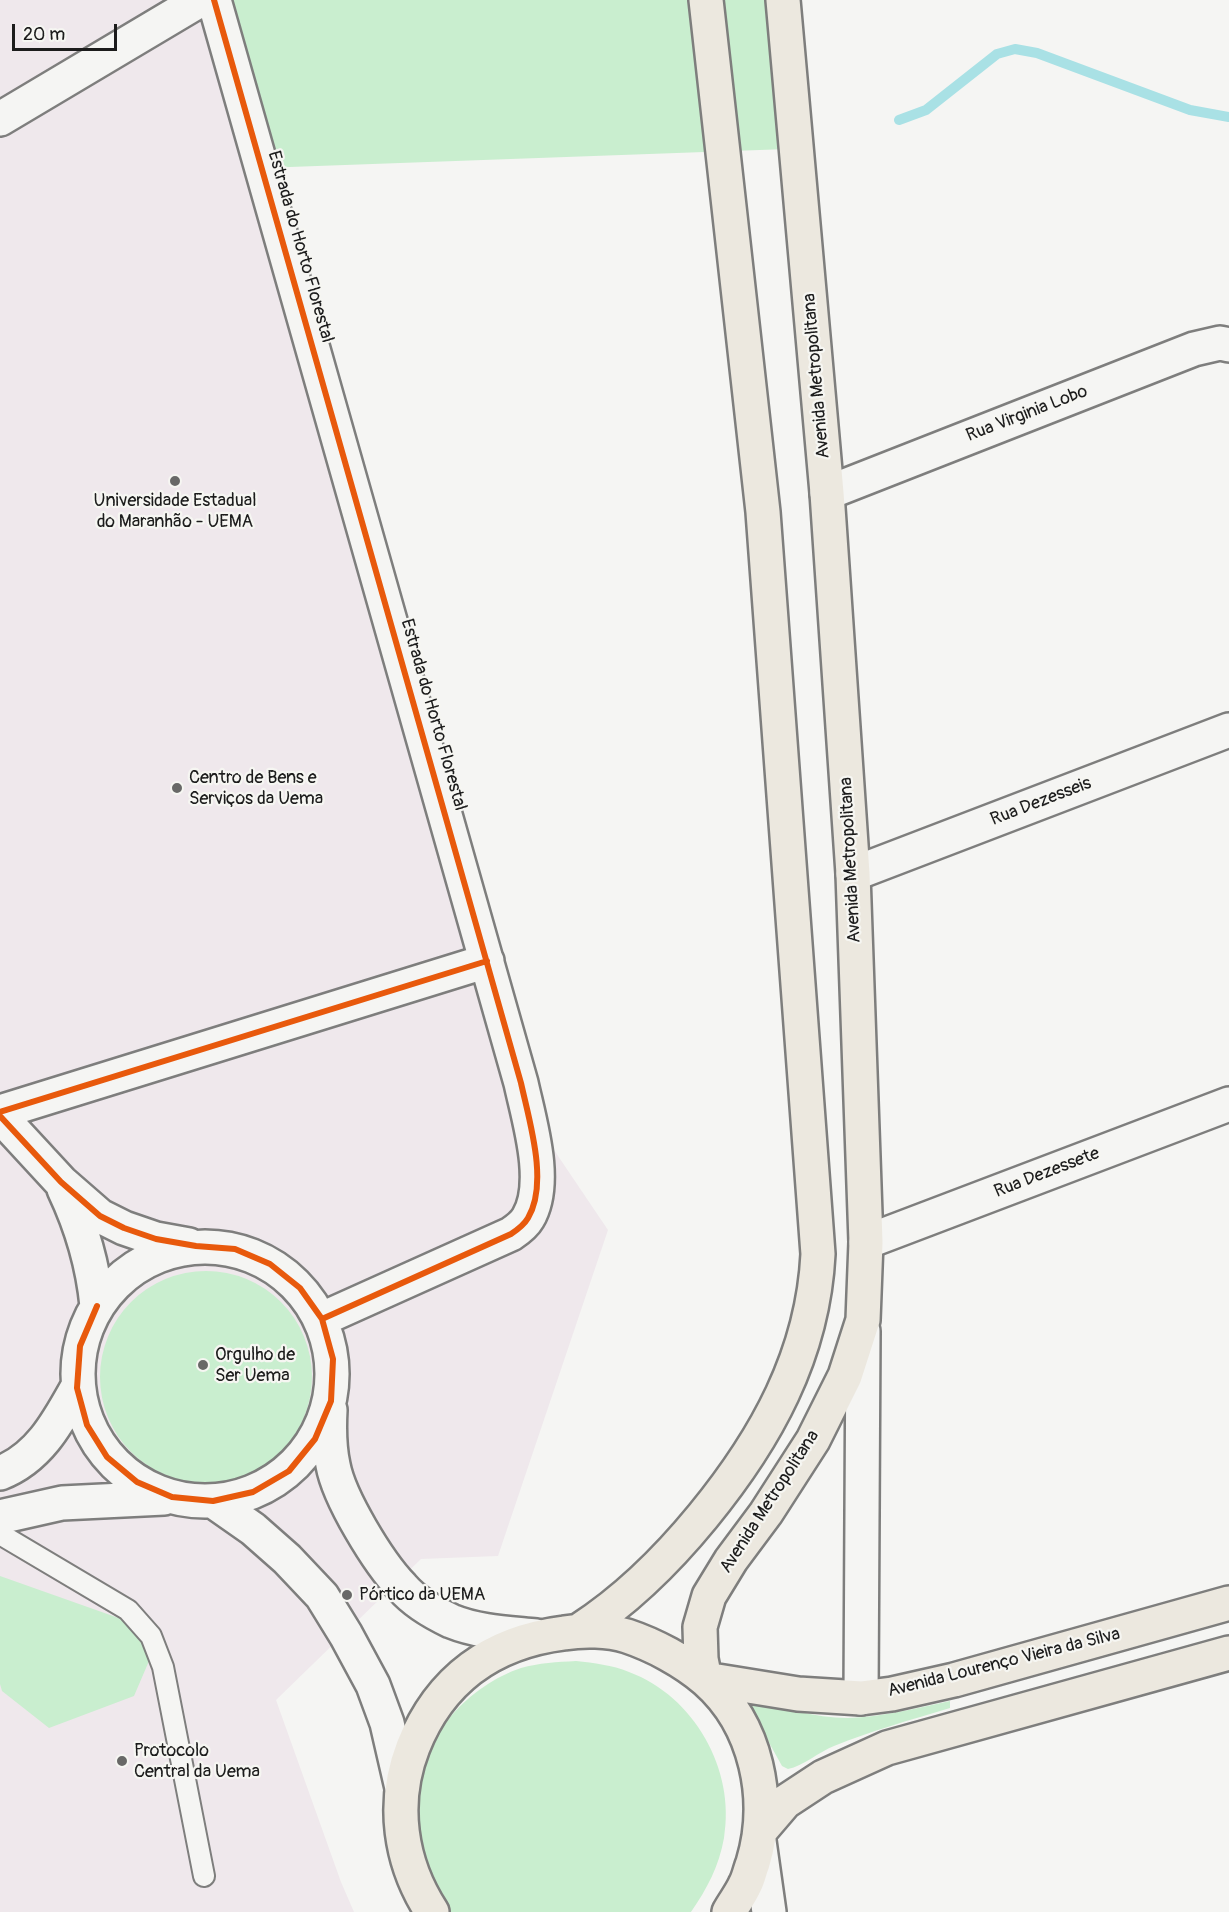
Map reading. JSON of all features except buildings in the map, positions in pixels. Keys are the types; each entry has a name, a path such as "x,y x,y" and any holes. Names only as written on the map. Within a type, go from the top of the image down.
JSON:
{"main road":[{"path":"580,1630 609,1612 660,1565 693,1529 745,1462 759,1440 794,1367 805,1338 817,1281 818,1254 763,512 706,0"},
{"name":"Avenida Metropolitana","path":"705,1679 701,1659 700,1627 709,1596 813,1440 844,1376 863,1320 866,1242 853,874 828,493 783,0"},
{"name":"Avenida Lourenço Vieira da Silva","path":"705,1679 832,1698 861,1698 892,1694 954,1680 1229,1603"},
{"path":"425,1905 410,1867 403,1841 400,1815 402,1788 409,1757 421,1727 442,1696 469,1670 501,1649 536,1636 580,1630 625,1635 663,1652 705,1679 721,1696 741,1725 755,1758 762,1794 760,1835 746,1884 729,1912"},
{"path":"760,1835 785,1802 822,1777 887,1748 1229,1653"}],"street":[{"path":"0,119 200,0"},
{"name":"Estrada do Horto Florestal","path":"214,0 521,1083 531,1126 537,1184 534,1205 528,1218 511,1234 322,1319"},
{"name":"Rua Virginia Lobo","path":"828,493 1194,349 1220,343 1229,345"},
{"name":"Rua Dezesseis","path":"853,874 1229,730"},
{"path":"487,961 0,1114 60,1182 100,1216 124,1228 156,1239 196,1246 235,1249 270,1264 300,1288 322,1319 333,1359 329,1435 333,1466 344,1498 383,1564 403,1588 426,1607 450,1620 481,1631 536,1636"},
{"name":"Rua Dezessete","path":"866,1242 1229,1104"},
{"path":"60,1182 78,1220 87,1249 97,1306"},
{"path":"172,1497 137,1482 107,1457 87,1425 77,1388 80,1346 97,1306 123,1276 158,1256 196,1246"},
{"path":"861,1698 863,1320"},
{"path":"0,1473 32,1454 54,1429 77,1388"},
{"path":"0,1517 63,1503 172,1497 213,1501 253,1492 289,1471 315,1439 331,1401"},
{"path":"213,1501 253,1529 287,1558 322,1596 373,1684 387,1724 402,1788"},
{"path":"760,1835 769,1912"}],"lane":[{"path":"0,1534 128,1610 151,1636 163,1667 204,1876"}],"shaded area":[{"name":"Universidade Estadual do Maranhão - UEMA","path":"0,0 212,0 527,1110 608,1230 498,1556 421,1559 276,1700 341,1882 354,1912 0,1912"}],"green space":[{"path":"217,0 781,0 815,148 262,168"},
{"path":"196,1271 216,1271 237,1275 256,1283 274,1295 288,1309 300,1327 308,1346 312,1377 308,1408 300,1427 288,1445 274,1459 256,1471 237,1479 216,1483 196,1483 175,1479 156,1471 138,1459 124,1445 112,1427 104,1408 100,1387 100,1367 104,1346 112,1327 124,1309 138,1295 156,1283 175,1275"},
{"path":"0,1576 161,1633 134,1696 49,1728 2,1691 0,1684"},
{"path":"576,1661 616,1668 652,1683 673,1698 691,1717 705,1738 716,1762 723,1787 726,1812 722,1848 707,1886 691,1912 449,1912 430,1880 418,1846 417,1791 428,1751 452,1715 467,1700 502,1676 521,1668"},
{"path":"747,1699 797,1712 835,1718 874,1716 950,1701 950,1708 848,1741 788,1769 782,1766 747,1703"}],"waterway":[{"path":"899,120 926,110 997,54 1015,49 1037,53 1190,110 1229,117"}],"cycle path":[{"path":"214,0 521,1083 537,1170 534,1204 526,1221 511,1234 322,1319"},
{"path":"0,1112 487,961"},
{"path":"0,1116 61,1182 100,1216 124,1228 156,1239 196,1246 235,1249 270,1264 300,1288 322,1319 333,1359 331,1401 315,1439 289,1471 253,1492 213,1501 172,1497 137,1482 107,1457 87,1425 77,1388 80,1346 97,1306"}],"place":[{"name":"Universidade Estadual do Maranhão - UEMA","path":"175,481"},
{"name":"Centro de Bens e Serviços da Uema","path":"177,788"},
{"name":"Orgulho de Ser Uema","path":"203,1365"},
{"name":"Pórtico da UEMA","path":"347,1595"},
{"name":"Protocolo Central da Uema","path":"122,1761"}]}
